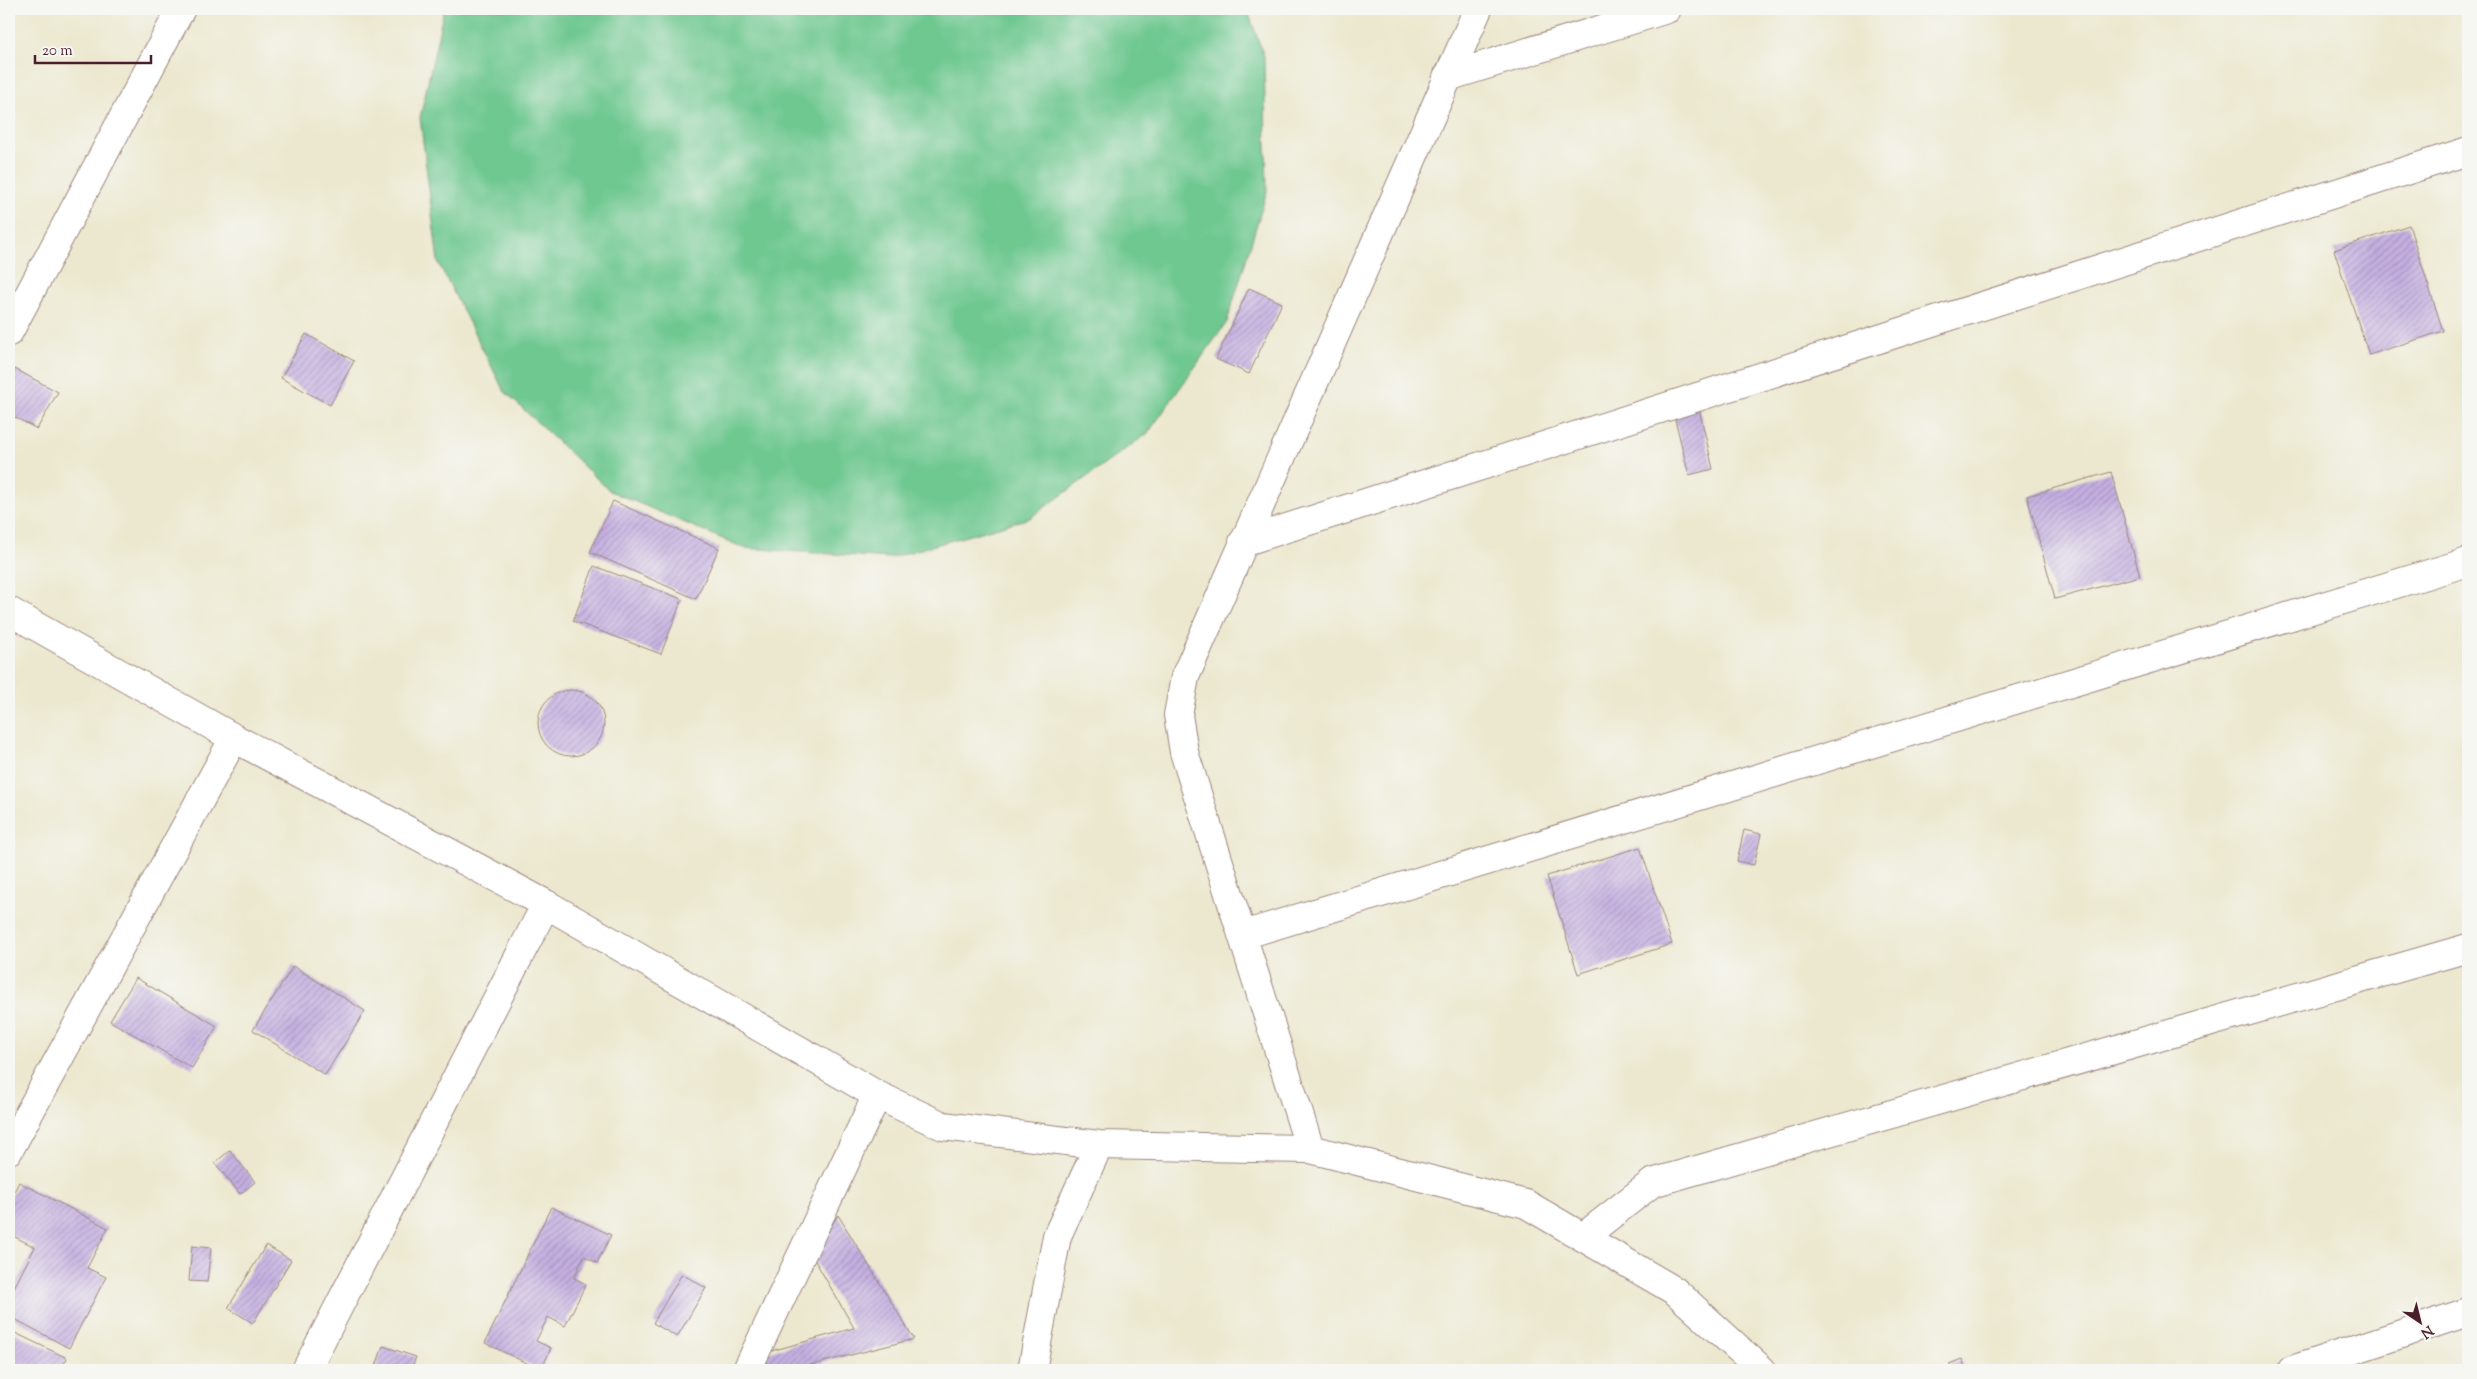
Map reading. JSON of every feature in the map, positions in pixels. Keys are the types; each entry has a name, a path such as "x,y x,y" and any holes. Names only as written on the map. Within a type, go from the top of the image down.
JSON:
{"street":[{"path":"9,332 181,9"},
{"path":"1310,1149 1184,752 1178,714 1185,677 1478,9"},
{"path":"1447,77 1667,9"},
{"path":"1243,542 2468,151"},
{"path":"1243,935 2468,562"},
{"path":"9,611 234,738 546,904 877,1095 944,1126 1099,1145 1310,1149 1526,1204 1675,1291 1762,1370"},
{"path":"9,1150 234,738"},
{"path":"306,1370 546,904"},
{"path":"1583,1237 1652,1183 2468,948"},
{"path":"747,1370 877,1095"},
{"path":"1032,1370 1057,1236 1099,1145"},
{"path":"2292,1370 2468,1312"}],"green space":[{"path":"444,9 1247,9 1264,56 1267,191 1227,322 1148,433 1030,518 889,558 744,548 610,491 504,391 438,262 420,118"}],"building":[{"path":"2409,225 2443,331 2369,355 2334,250"},
{"path":"1249,288 1282,303 1249,374 1216,359"},
{"path":"306,334 354,361 330,405 281,378"},
{"path":"15,369 58,392 37,429 9,414 9,380"},
{"path":"1698,404 1713,469 1689,475 1673,411"},
{"path":"2111,472 2140,576 2055,599 2027,496"},
{"path":"613,501 719,548 696,599 590,552"},
{"path":"594,566 682,599 661,654 573,621"},
{"path":"571,690 584,693 594,700 601,710 604,723 601,736 594,746 584,753 571,756 558,753 548,746 541,736 538,723 541,710 548,700 558,693"},
{"path":"1744,830 1761,834 1754,865 1737,861"},
{"path":"1640,847 1672,944 1578,974 1547,876"},
{"path":"293,966 365,1011 325,1075 253,1030"},
{"path":"136,978 217,1026 192,1068 110,1021"},
{"path":"230,1150 255,1182 240,1194 215,1163"},
{"path":"19,1182 108,1228 87,1268 106,1277 69,1348 9,1316 9,1297 35,1247 9,1234 9,1202"},
{"path":"551,1207 611,1235 597,1263 584,1256 574,1278 586,1284 565,1326 548,1317 536,1341 551,1348 541,1370 485,1343"},
{"path":"838,1215 914,1339 792,1370 769,1370 764,1353 854,1328 813,1257"},
{"path":"266,1245 291,1260 253,1323 228,1308"},
{"path":"192,1246 211,1248 207,1282 189,1281"},
{"path":"682,1274 706,1288 677,1337 653,1323"},
{"path":"9,1330 67,1358 61,1370 9,1370"},
{"path":"383,1346 416,1357 411,1370 375,1369"},
{"path":"1962,1359 1966,1370 1952,1370 1949,1364"}]}
